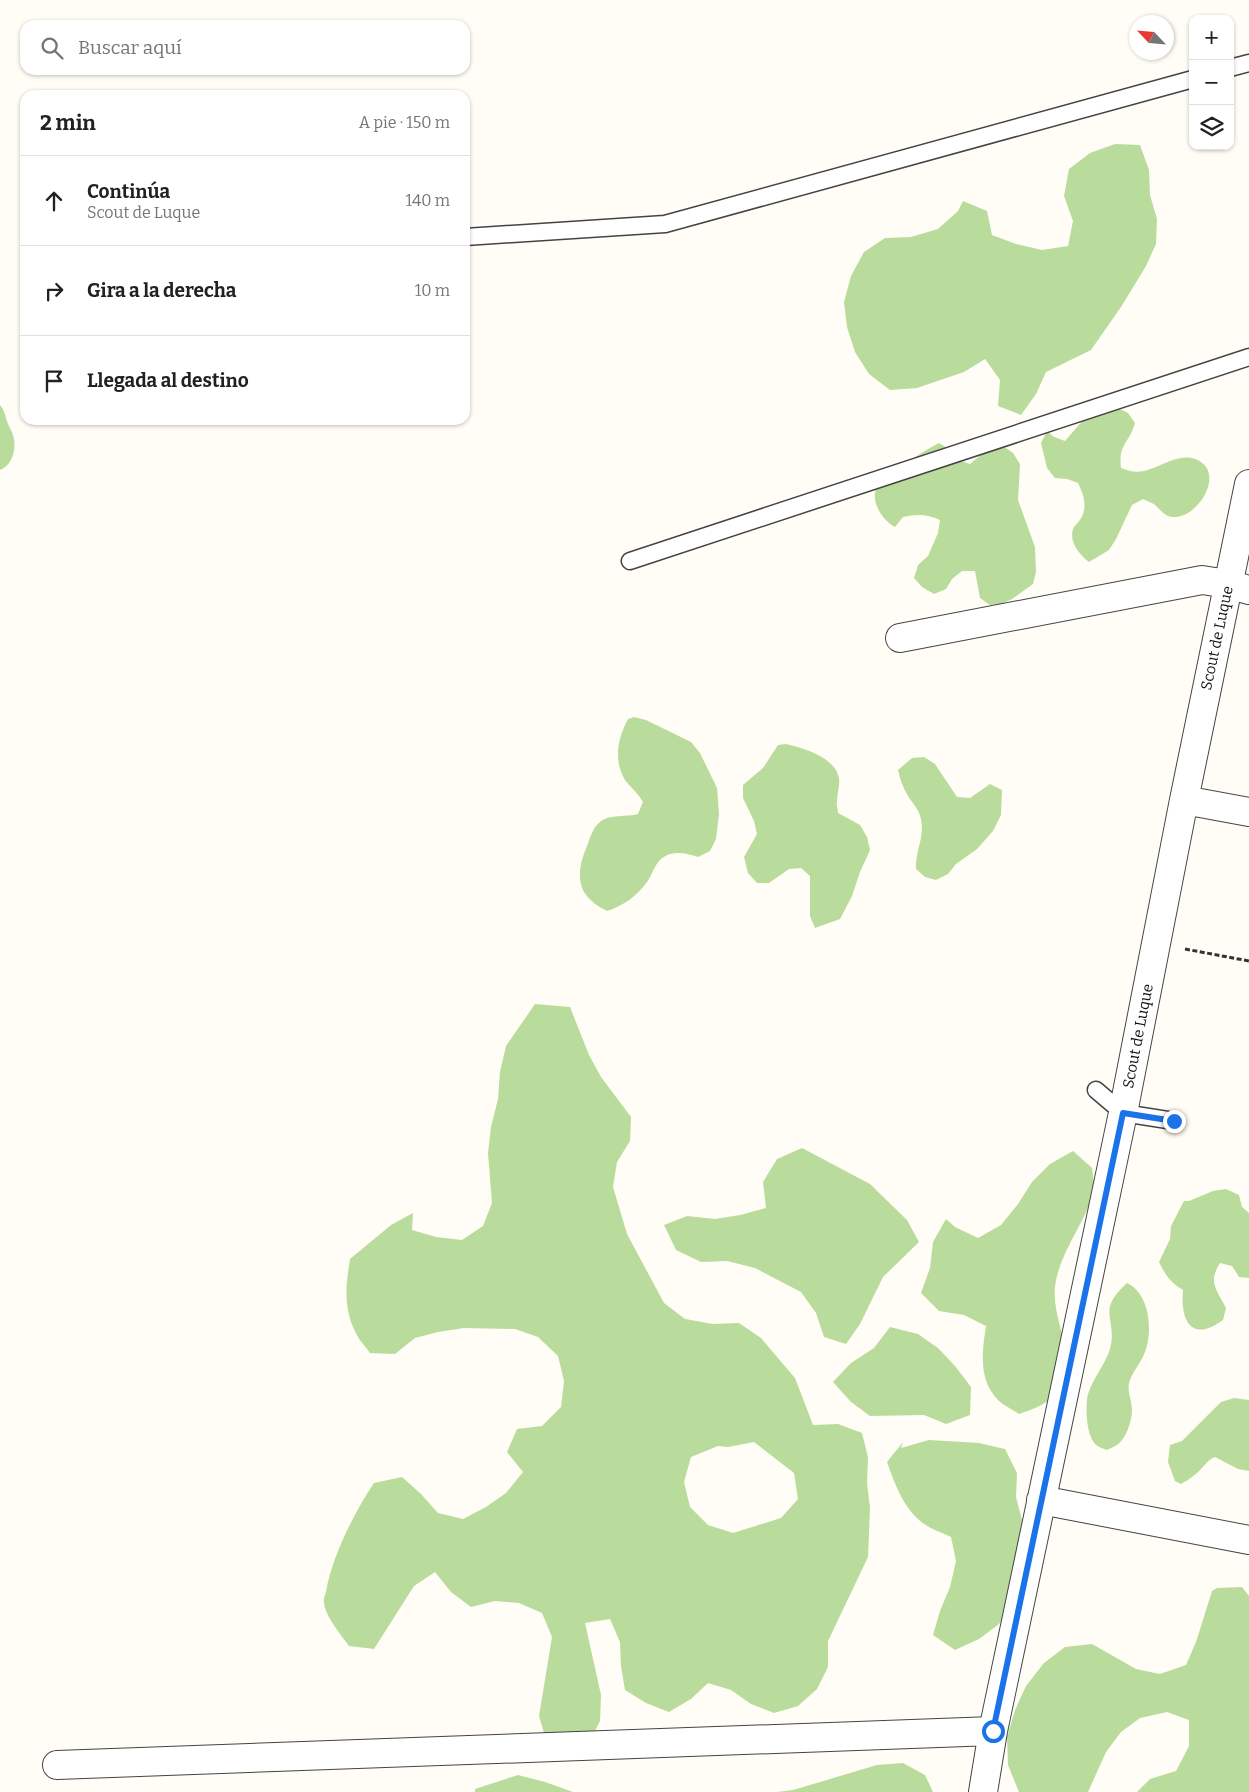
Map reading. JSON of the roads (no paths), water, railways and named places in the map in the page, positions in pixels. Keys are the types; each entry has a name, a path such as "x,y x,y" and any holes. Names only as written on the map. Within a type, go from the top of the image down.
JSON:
{"street":[{"name":"Scout de Luque","path":"983,1792 993,1731 1123,1113 1184,800 1239,587 1249,484"},
{"path":"900,638 1202,580 1239,587"},
{"path":"1184,800 1249,812"},
{"path":"1041,1500 1249,1540"},
{"path":"57,1764 993,1731"}],"lane":[{"path":"1234,67 1249,63"},
{"path":"470,237 666,224 1189,80"},
{"path":"630,561 1249,357"},
{"path":"1096,1090 1123,1113 1174,1121"}]}
